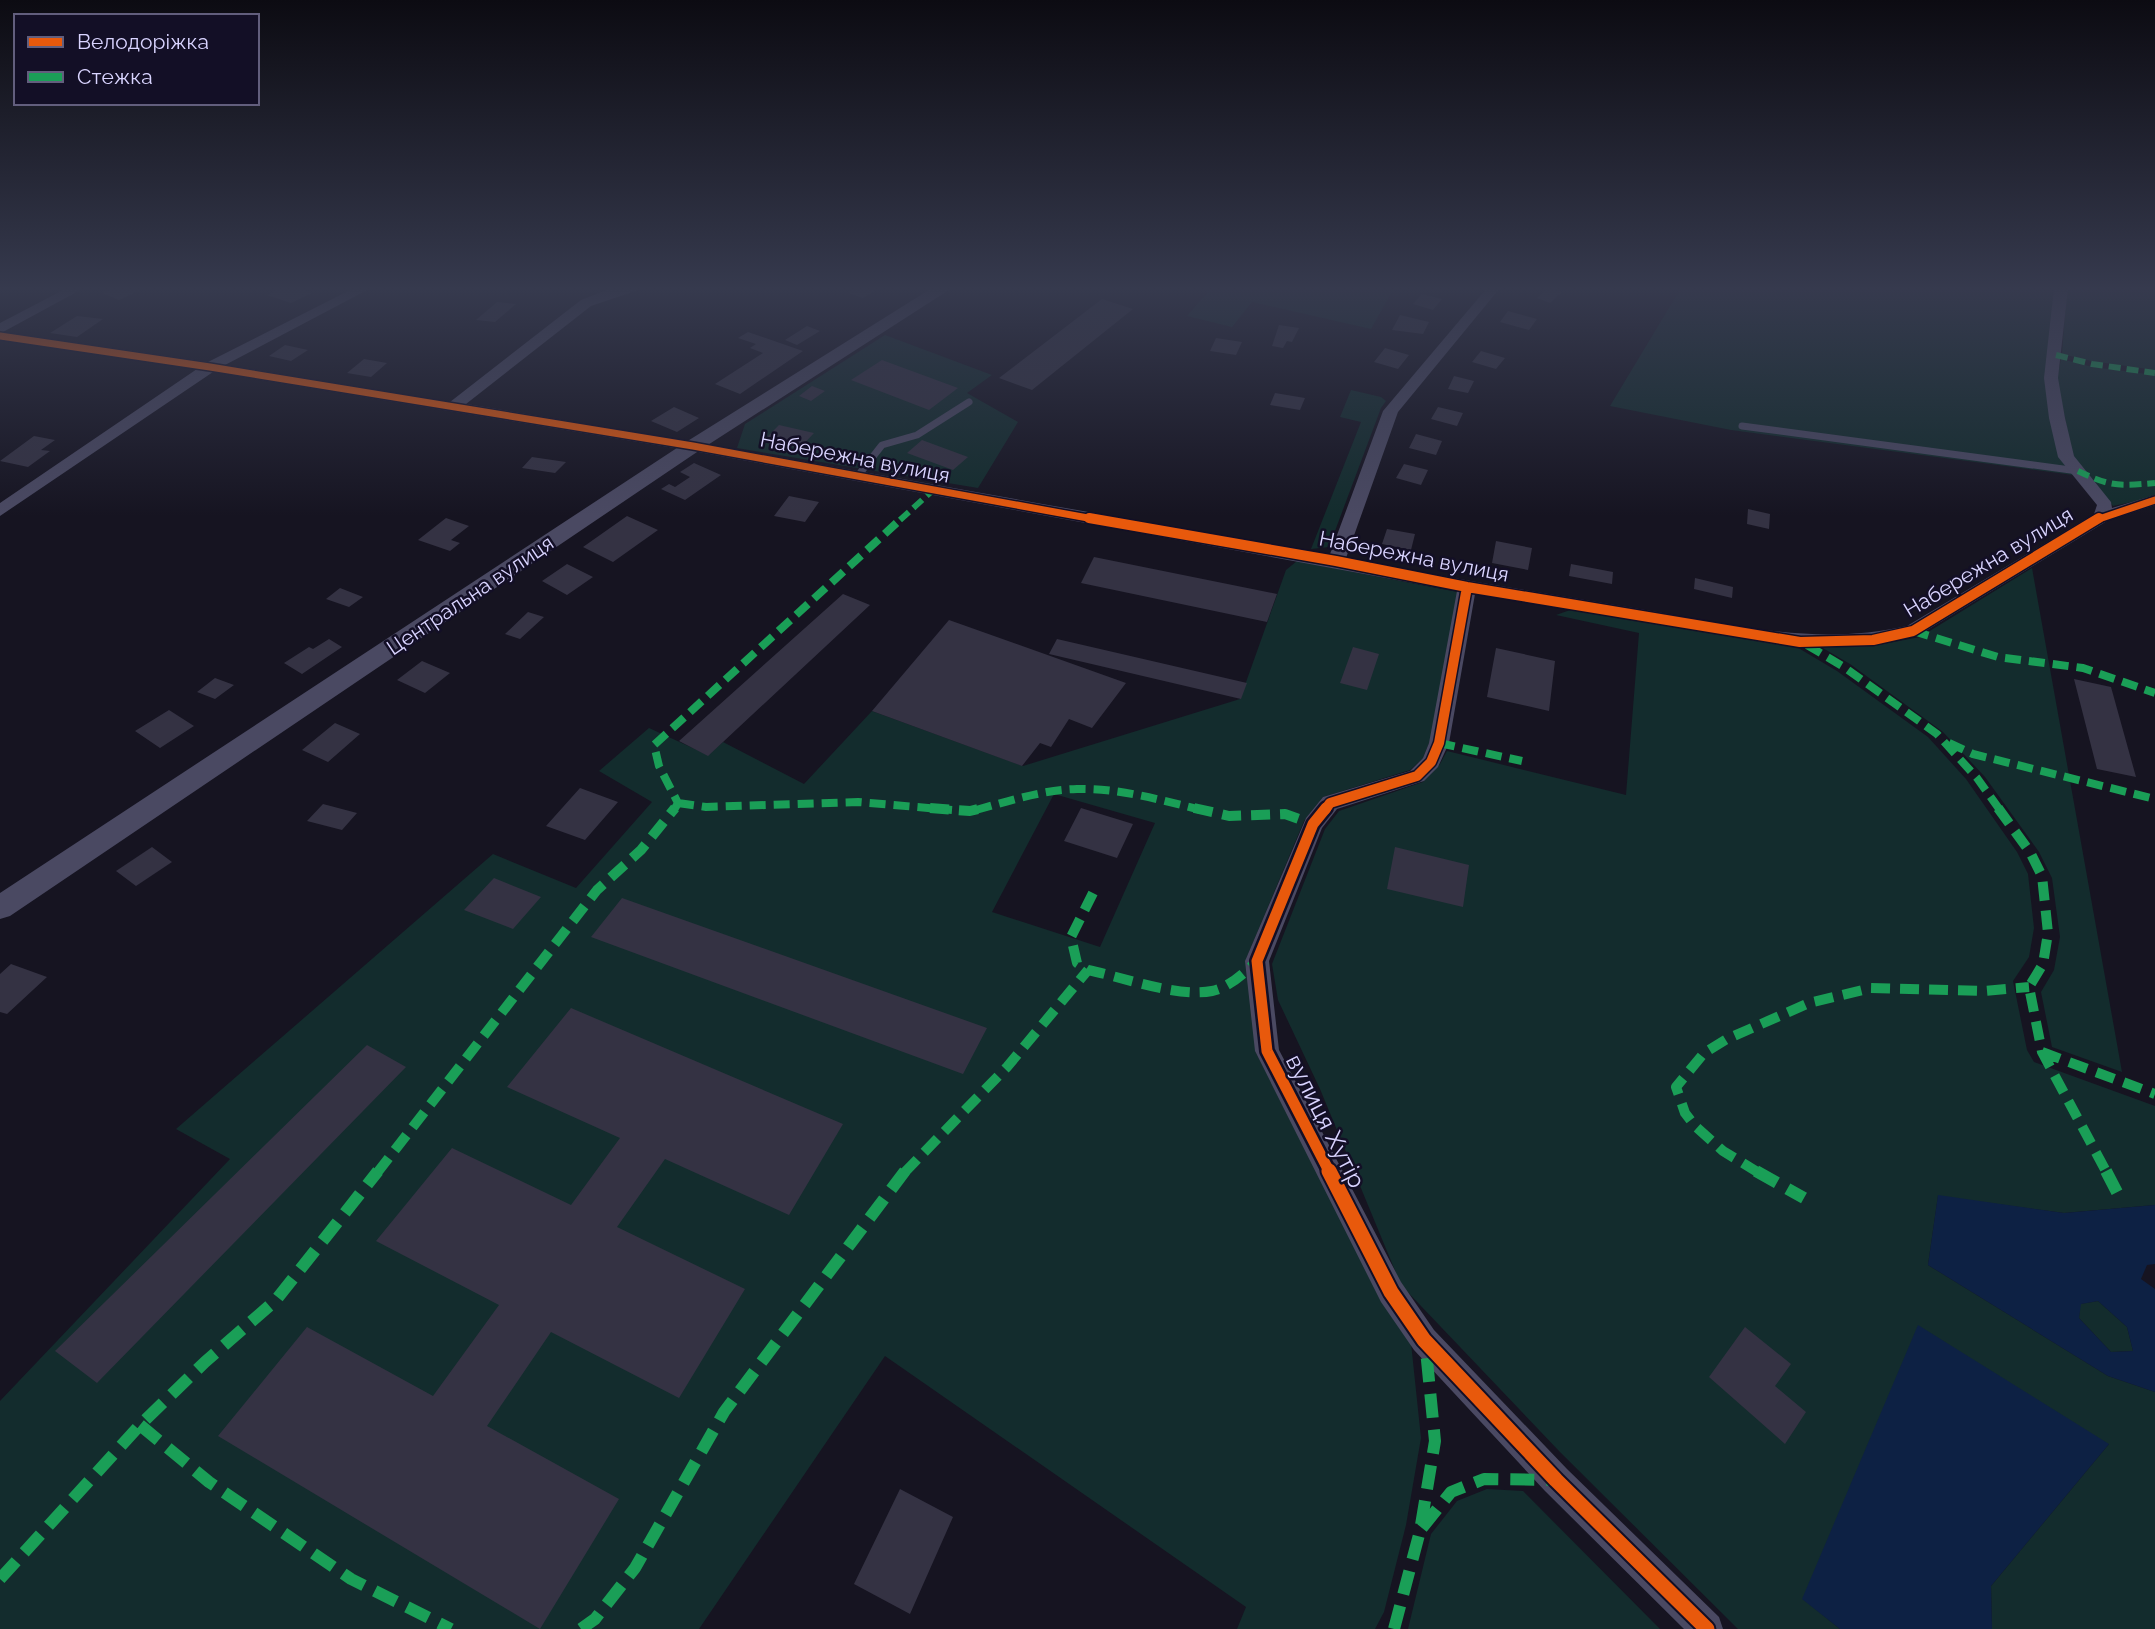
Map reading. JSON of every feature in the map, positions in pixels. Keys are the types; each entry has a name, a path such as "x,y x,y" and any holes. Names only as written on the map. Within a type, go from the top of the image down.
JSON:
{"street":[{"name":"Набережна вулиця","path":"190,364 693,446 1336,561 1467,587 1800,642 1873,640 1913,631 2101,517 2155,500"},
{"path":"0,511 216,364"},
{"path":"453,407 508,364"},
{"name":"Центральна вулиця","path":"0,908 693,446 823,364"},
{"path":"1336,561 1391,411 1430,364"},
{"path":"2053,364 2051,378 2066,457 2105,505 2101,517"},
{"name":"вулиця Хутір","path":"1467,587 1439,743 1431,762 1417,776 1330,803 1313,824 1257,961 1267,1051 1391,1292 1424,1340 1556,1480 1707,1629"}],"lane":[{"path":"857,477 882,445 917,435 969,402"},
{"path":"1742,426 2078,471"}],"green space":[{"path":"839,364 963,364 992,375 967,393 1018,422 978,488 737,448 745,424"},
{"path":"1635,364 2052,364 2073,475 1731,430 1610,406"},
{"path":"2060,364 2081,364 2155,375 2155,497 2113,506 2073,458 2057,379"},
{"path":"2112,364 2155,364 2155,370"},
{"path":"1351,390 1381,397 1386,401 1381,408 1329,547 1311,549 1361,422 1340,417"},
{"path":"1297,561 1458,592 1430,741 1423,758 1410,770 1323,797 1304,821 1246,959 1256,1053 1411,1343 1421,1438 1406,1525 1384,1612 1375,1629 1237,1629 1246,1607 885,1356 699,1629 0,1629 0,1401 230,1159 176,1129 493,854 576,888 652,802 599,771 649,728 708,755 723,742 804,784 872,711 1023,766 1240,699 1286,570","holes":["1054,794 1155,823 1100,947 992,912"]},
{"path":"2032,568 2122,1072 2052,1047 2041,992 2054,970 2060,937 2052,878 2039,852 1985,777 1943,732 1850,664 1821,647 1878,645 1920,637"},
{"path":"1573,609 1795,646 1837,671 1928,737 1966,779 2017,852 2028,874 2034,928 2029,957 2013,981 2027,1050 2034,1062 2155,1106 2155,1205 2064,1213 1938,1196 1928,1265 2108,1376 2155,1392 2155,1629 1992,1629 1991,1586 2109,1444 1803,1599 1840,1629 1738,1629 1560,1452 1401,1285 1320,1089 1278,1000 1272,964 1325,829 1339,811 1423,782 1440,764 1447,751 1626,795 1639,633 1556,615"},
{"path":"2098,1301 2127,1327 2133,1351 2111,1352 2079,1318 2080,1304"},
{"path":"1487,1489 1523,1491 1660,1629 1408,1629 1431,1534 1457,1501"}],"water":[{"path":"1938,1195 2064,1213 2155,1205 2155,1264 2147,1265 2141,1279 2155,1289 2155,1392 2108,1376 1928,1265","holes":["2098,1301 2127,1327 2133,1351 2111,1352 2079,1318 2081,1304"]},
{"path":"1918,1325 2109,1444 1991,1586 1992,1629 1840,1629 1802,1599"}],"building":[{"path":"358,364 386,364 371,377 347,373"},
{"path":"746,364 784,364 740,394 715,384"},
{"path":"876,364 893,364 958,388 929,410 851,380"},
{"path":"1017,364 1064,364 1032,390 999,378"},
{"path":"1381,364 1402,364 1398,369"},
{"path":"1479,364 1500,364 1496,369"},
{"path":"1454,376 1474,381 1468,393 1448,389"},
{"path":"812,386 825,391 811,401 799,396"},
{"path":"1275,393 1305,398 1300,410 1270,405"},
{"path":"674,407 699,418 677,432 651,421"},
{"path":"1438,407 1463,413 1457,426 1431,419"},
{"path":"779,425 814,433 800,448 764,440"},
{"path":"1416,434 1442,441 1436,455 1409,448"},
{"path":"34,436 55,440 41,450 50,451 28,467 0,461"},
{"path":"922,440 968,457 953,470 907,453"},
{"path":"532,457 566,462 555,473 522,468"},
{"path":"694,463 721,475 685,500 661,489 669,484 675,487 690,477 680,472"},
{"path":"1404,464 1428,470 1421,485 1396,478"},
{"path":"789,496 819,502 805,522 774,516"},
{"path":"1748,509 1770,514 1769,529 1747,524"},
{"path":"627,516 658,530 613,562 583,547"},
{"path":"446,518 469,526 451,540 460,543 450,551 418,540"},
{"path":"1387,529 1415,534 1411,550 1382,544"},
{"path":"1496,541 1532,548 1528,570 1492,563"},
{"path":"1094,557 1277,594 1267,622 1081,583"},
{"path":"567,564 593,577 567,595 542,581"},
{"path":"1571,564 1613,572 1612,584 1569,576"},
{"path":"1695,578 1733,587 1732,598 1694,589"},
{"path":"340,588 363,597 349,607 326,599"},
{"path":"843,594 870,605 708,756 679,741"},
{"path":"528,612 544,617 520,639 505,634"},
{"path":"949,620 1126,683 1092,728 1069,719 1051,747 1040,743 1022,766 872,711"},
{"path":"329,639 342,647 302,674 284,663 309,647 313,649"},
{"path":"1057,639 1247,683 1241,699 1049,654"},
{"path":"1353,647 1379,654 1367,690 1340,683"},
{"path":"1496,648 1555,661 1549,711 1487,697"},
{"path":"422,661 450,673 425,693 397,680"},
{"path":"215,678 234,685 215,699 197,692"},
{"path":"2074,679 2111,687 2136,777 2097,769"},
{"path":"169,710 194,726 160,748 135,731"},
{"path":"335,723 360,734 328,762 302,750"},
{"path":"580,788 618,802 585,840 546,826"},
{"path":"323,804 357,813 342,830 307,821"},
{"path":"1081,808 1133,824 1117,858 1064,841"},
{"path":"152,847 172,862 136,886 116,871"},
{"path":"1395,847 1469,865 1463,907 1387,889"},
{"path":"494,878 541,897 513,929 464,910"},
{"path":"622,898 987,1028 963,1074 591,937"},
{"path":"11,964 47,977 7,1014 0,1012 0,974"},
{"path":"571,1008 843,1124 789,1215 665,1159 617,1227 745,1289 679,1398 551,1332 487,1426 619,1499 540,1629 218,1436 307,1327 433,1396 499,1305 376,1241 452,1148 571,1205 620,1138 507,1087"},
{"path":"367,1045 406,1067 97,1383 55,1351"},
{"path":"1745,1327 1791,1364 1775,1386 1806,1412 1785,1444 1709,1377"},
{"path":"900,1489 953,1517 910,1614 854,1584"}],"marked path":[{"path":"2092,364 2155,373"},
{"path":"2078,471 2104,484 2116,486 2155,483"},
{"path":"0,1579 140,1425 205,1362 276,1300 295,1279 597,890 660,828 678,803 659,766 654,745 932,491"},
{"path":"1913,631 1998,657 2083,668 2155,693"},
{"path":"1807,645 1844,667 1937,734 1977,778 2030,852 2042,876 2048,933 2043,964 2029,987 2042,1052 2122,1202"},
{"path":"1439,743 1522,761"},
{"path":"1949,743 1973,754 2155,799"},
{"path":"678,803 706,807 858,802 970,811 1040,793 1079,789 1134,794 1229,816 1285,814 1313,824"},
{"path":"1093,893 1071,937 1077,963 1088,970 1170,988 1202,992 1225,986 1257,961"},
{"path":"581,1629 595,1619 635,1568 724,1412 903,1174 1007,1067 1088,970"},
{"path":"1804,1198 1723,1151 1708,1139 1685,1113 1676,1087 1704,1053 1727,1039 1809,1003 1871,988 1983,991 2029,987"},
{"path":"2042,1052 2155,1094"},
{"path":"1394,1629 1420,1531 1435,1441 1425,1340"},
{"path":"140,1425 209,1482 351,1579 451,1629"},
{"path":"1422,1528 1451,1492 1484,1479 1556,1480"}],"cycle path":[{"path":"190,364 693,446 932,491 1336,561 1467,587 1800,642 1873,640 1913,631 2101,517 2155,500"},
{"path":"1467,587 1439,743 1431,762 1417,776 1330,803 1313,824 1257,961 1267,1051 1391,1292 1424,1340 1556,1480 1707,1629"}]}
